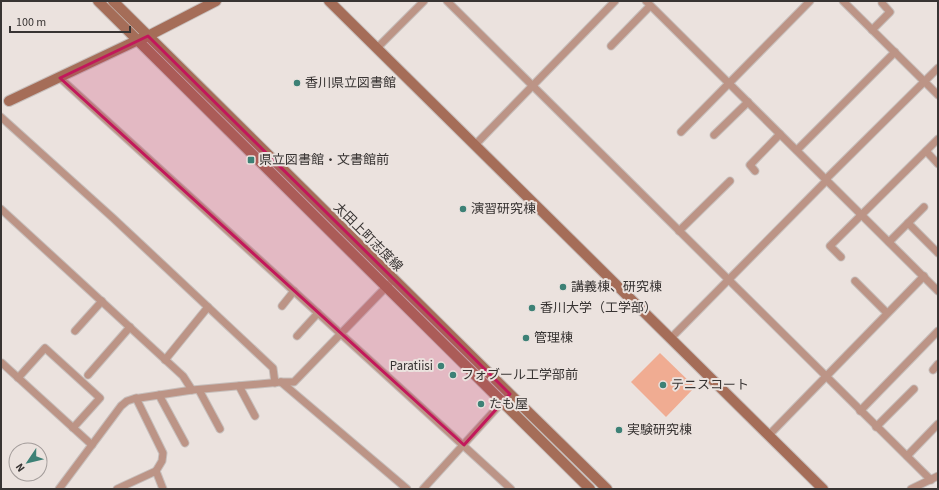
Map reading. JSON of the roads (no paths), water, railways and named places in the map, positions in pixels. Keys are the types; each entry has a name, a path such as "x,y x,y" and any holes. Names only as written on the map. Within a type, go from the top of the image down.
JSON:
{"main road":[{"name":"太田上町志度線","path":"98,1 390,284 510,394 607,489"},
{"name":"太田上町志度線","path":"113,1 390,284 502,403 590,489"},
{"path":"5,103 148,36 216,1"},
{"path":"329,1 823,489"}],"street":[{"path":"377,48 424,1"},
{"path":"447,1 931,480"},
{"path":"475,145 615,1"},
{"path":"681,132 810,1"},
{"path":"843,1 938,95"},
{"path":"611,46 648,3 938,291"},
{"path":"872,30 890,12 882,3"},
{"path":"797,150 895,52"},
{"path":"671,338 938,68"},
{"path":"60,78 511,489"},
{"path":"714,135 748,102"},
{"path":"1,117 273,368 278,382 407,489"},
{"path":"755,171 750,165 780,134"},
{"path":"841,257 830,246 938,139"},
{"path":"926,151 938,164"},
{"path":"679,231 730,181"},
{"path":"889,242 924,207"},
{"path":"1,209 183,376 196,390 220,429"},
{"path":"908,222 938,253"},
{"path":"768,435 924,276"},
{"path":"855,281 887,313"},
{"path":"59,489 121,406 127,401 136,398 196,390 278,382 294,382 390,284"},
{"path":"282,306 294,291"},
{"path":"75,332 102,301"},
{"path":"165,360 208,307"},
{"path":"296,336 318,313"},
{"path":"88,375 130,328"},
{"path":"860,411 938,331"},
{"path":"18,378 45,348 100,398 74,428"},
{"path":"2,363 92,445"},
{"path":"239,386 255,416"},
{"path":"876,427 914,389"},
{"path":"423,489 510,394"},
{"path":"159,395 185,443"},
{"path":"117,489 156,471 162,461 163,453 136,398"},
{"path":"907,456 938,424"},
{"path":"156,471 163,489"},
{"path":"911,489 938,476"}],"place":[{"name":"香川県立図書館","path":"297,83"},
{"name":"県立図書館・文書館前","path":"251,160"},
{"name":"演習研究棟","path":"463,209"},
{"name":"講義棟、研究棟","path":"563,287"},
{"name":"香川大学（工学部）","path":"532,308"},
{"name":"管理棟","path":"526,338"},
{"name":"Paratiisi","path":"441,366"},
{"name":"フォブール工学部前","path":"453,375"},
{"name":"テニスコート","path":"663,385"},
{"name":"たも屋","path":"481,404"},
{"name":"実験研究棟","path":"619,430"}]}
